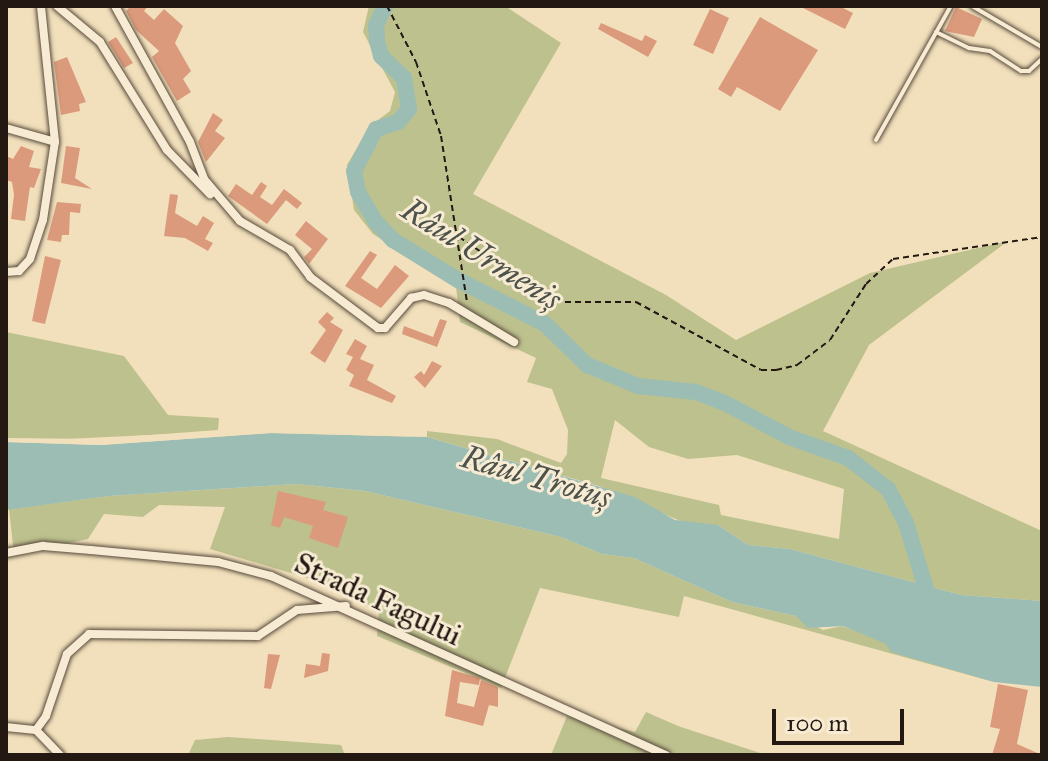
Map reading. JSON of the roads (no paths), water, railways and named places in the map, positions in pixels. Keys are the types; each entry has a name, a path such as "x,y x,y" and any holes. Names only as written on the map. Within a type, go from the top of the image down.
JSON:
{"street":[{"path":"6,272 23,267 34,248 55,142 41,6"},
{"path":"57,6 100,42 167,150 226,207 290,250 310,277 381,329 417,295 437,298 514,342"},
{"path":"115,6 190,142 204,179 226,207"},
{"path":"6,128 55,142"},
{"name":"Strada Fagului","path":"6,553 43,546 218,562 271,576 346,606 424,649 666,755"},
{"path":"36,730 46,716 67,654 80,638 258,636 306,607 346,606"},
{"path":"6,727 36,730 60,755"}],"lane":[{"path":"876,140 951,6"},
{"path":"972,6 1042,47"},
{"path":"936,32 990,51 1021,71 1029,71 1042,59"}],"water":[{"name":"Râul Trotuș","path":"271,433 427,437 635,497 675,520 718,525 748,545 790,549 961,595 1042,601 1042,687 994,682 891,652 886,644 843,626 808,628 796,616 732,602 634,558 602,554 561,537 365,491 296,484 109,496 6,510 6,442 101,445"}],"waterway":[{"name":"Râul Urmeniș","path":"385,6 376,25 377,41 381,56 404,78 409,109 398,122 376,129 354,171 358,192 376,222 393,240 458,280 545,324 587,365 638,386 696,392 725,403 789,437 848,458 888,489 906,523 930,602"}]}
